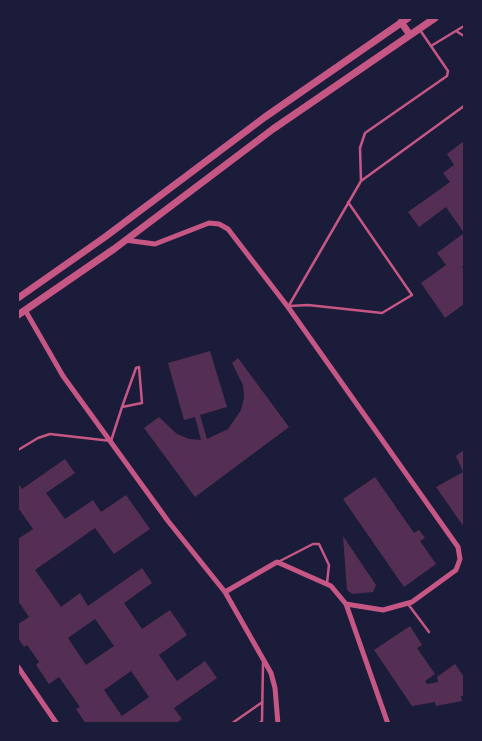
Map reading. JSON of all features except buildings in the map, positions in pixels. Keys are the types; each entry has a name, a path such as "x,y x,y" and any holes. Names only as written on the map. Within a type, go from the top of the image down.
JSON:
{"street":[{"path":"18,315 125,240 273,129 435,18"},
{"path":"278,724 274,683 263,658 225,592 168,521 64,376 18,298 117,228 264,117 404,20 410,35"},
{"path":"117,228 125,240 155,244 204,224 219,224 228,229 288,307 458,547 460,559 456,570 408,604 379,610 346,604"},
{"path":"225,592 277,562 334,588 346,604 388,724"},
{"path":"18,667 57,724"}],"lane":[{"path":"431,46 464,26"},
{"path":"361,181 360,148 365,132 447,76 448,72 419,28"},
{"path":"456,31 464,36"},
{"path":"288,307 361,181 464,106"},
{"path":"288,307 308,305 382,313 412,295 348,202"},
{"path":"18,450 38,438 53,434 111,441 122,406 136,368 139,368 142,403 122,406"},
{"path":"277,562 313,544 319,544 322,546 329,565 327,584"},
{"path":"408,604 429,632"},
{"path":"259,724 262,721 263,658"},
{"path":"231,724 261,703"}]}
